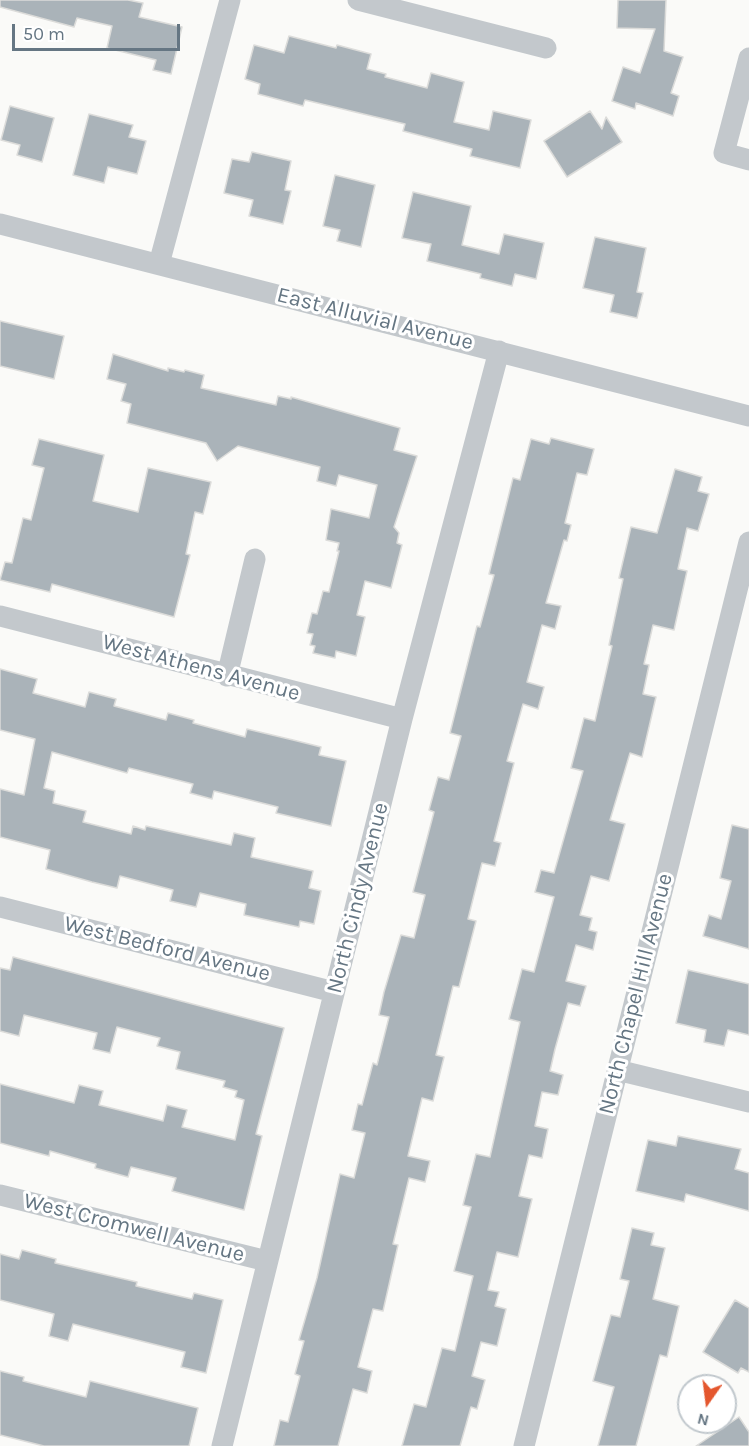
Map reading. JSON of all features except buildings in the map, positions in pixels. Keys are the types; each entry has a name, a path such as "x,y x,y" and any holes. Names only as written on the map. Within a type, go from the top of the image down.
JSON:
{"street":[{"path":"159,264 230,0"},
{"path":"358,0 546,48"},
{"path":"749,58 724,153 749,160"},
{"name":"East Alluvial Avenue","path":"0,224 749,416"},
{"name":"North Cindy Avenue","path":"222,1446 402,719 499,351"},
{"name":"North Chapel Hill Avenue","path":"524,1446 749,542"},
{"path":"227,676 255,559"},
{"name":"West Athens Avenue","path":"0,616 402,719"},
{"name":"West Bedford Avenue","path":"0,908 334,992"},
{"path":"617,1070 749,1102"},
{"name":"West Cromwell Avenue","path":"0,1195 267,1262"}]}
